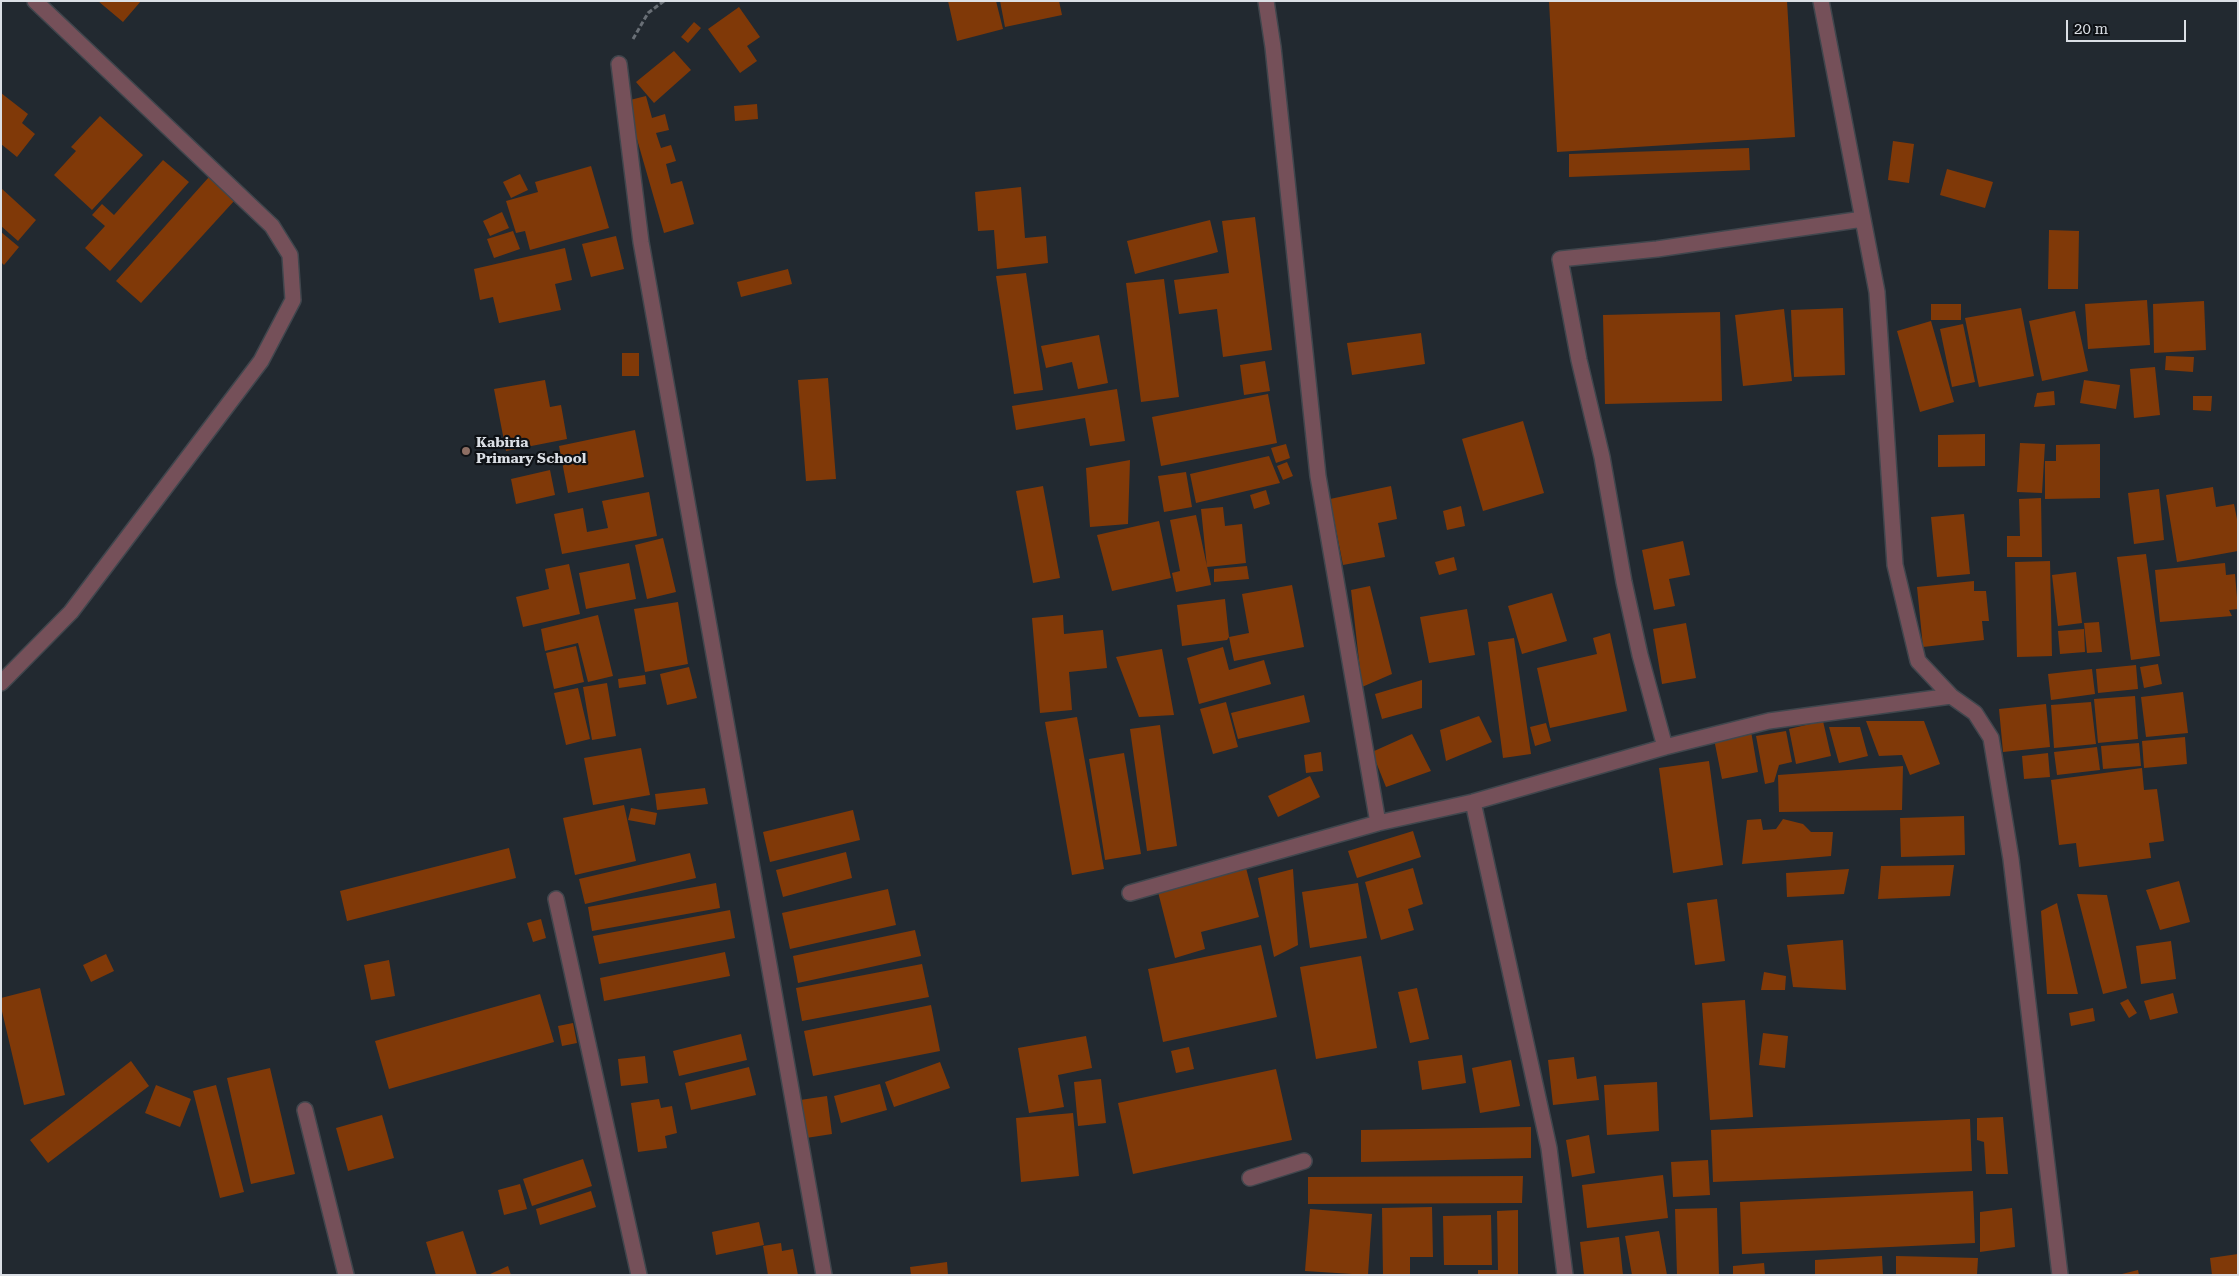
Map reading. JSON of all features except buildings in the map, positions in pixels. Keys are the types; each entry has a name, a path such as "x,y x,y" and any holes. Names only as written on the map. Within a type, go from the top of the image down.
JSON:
{"street":[{"path":"1,683 71,612 262,361 293,300 290,254 272,226 36,1"},
{"path":"1266,1 1273,47 1318,476 1378,823"},
{"path":"1821,1 1877,292 1895,565 1918,660 1952,696 1975,712 1991,738 2011,859 2060,1275"},
{"path":"619,64 642,242 824,1275"},
{"path":"1665,747 1640,655 1624,582 1602,457 1579,360 1560,259 1657,249 1863,219"},
{"path":"1130,894 1378,823 1473,802 1665,747 1769,722 1952,696"},
{"path":"1473,802 1549,1148 1565,1275"},
{"path":"556,899 640,1275"},
{"path":"306,1110 346,1275"},
{"path":"1250,1178 1304,1161"}],"path":[{"path":"619,64 648,13 664,1"}],"place":[{"name":"Kabiria Primary School","path":"466,451"}]}
